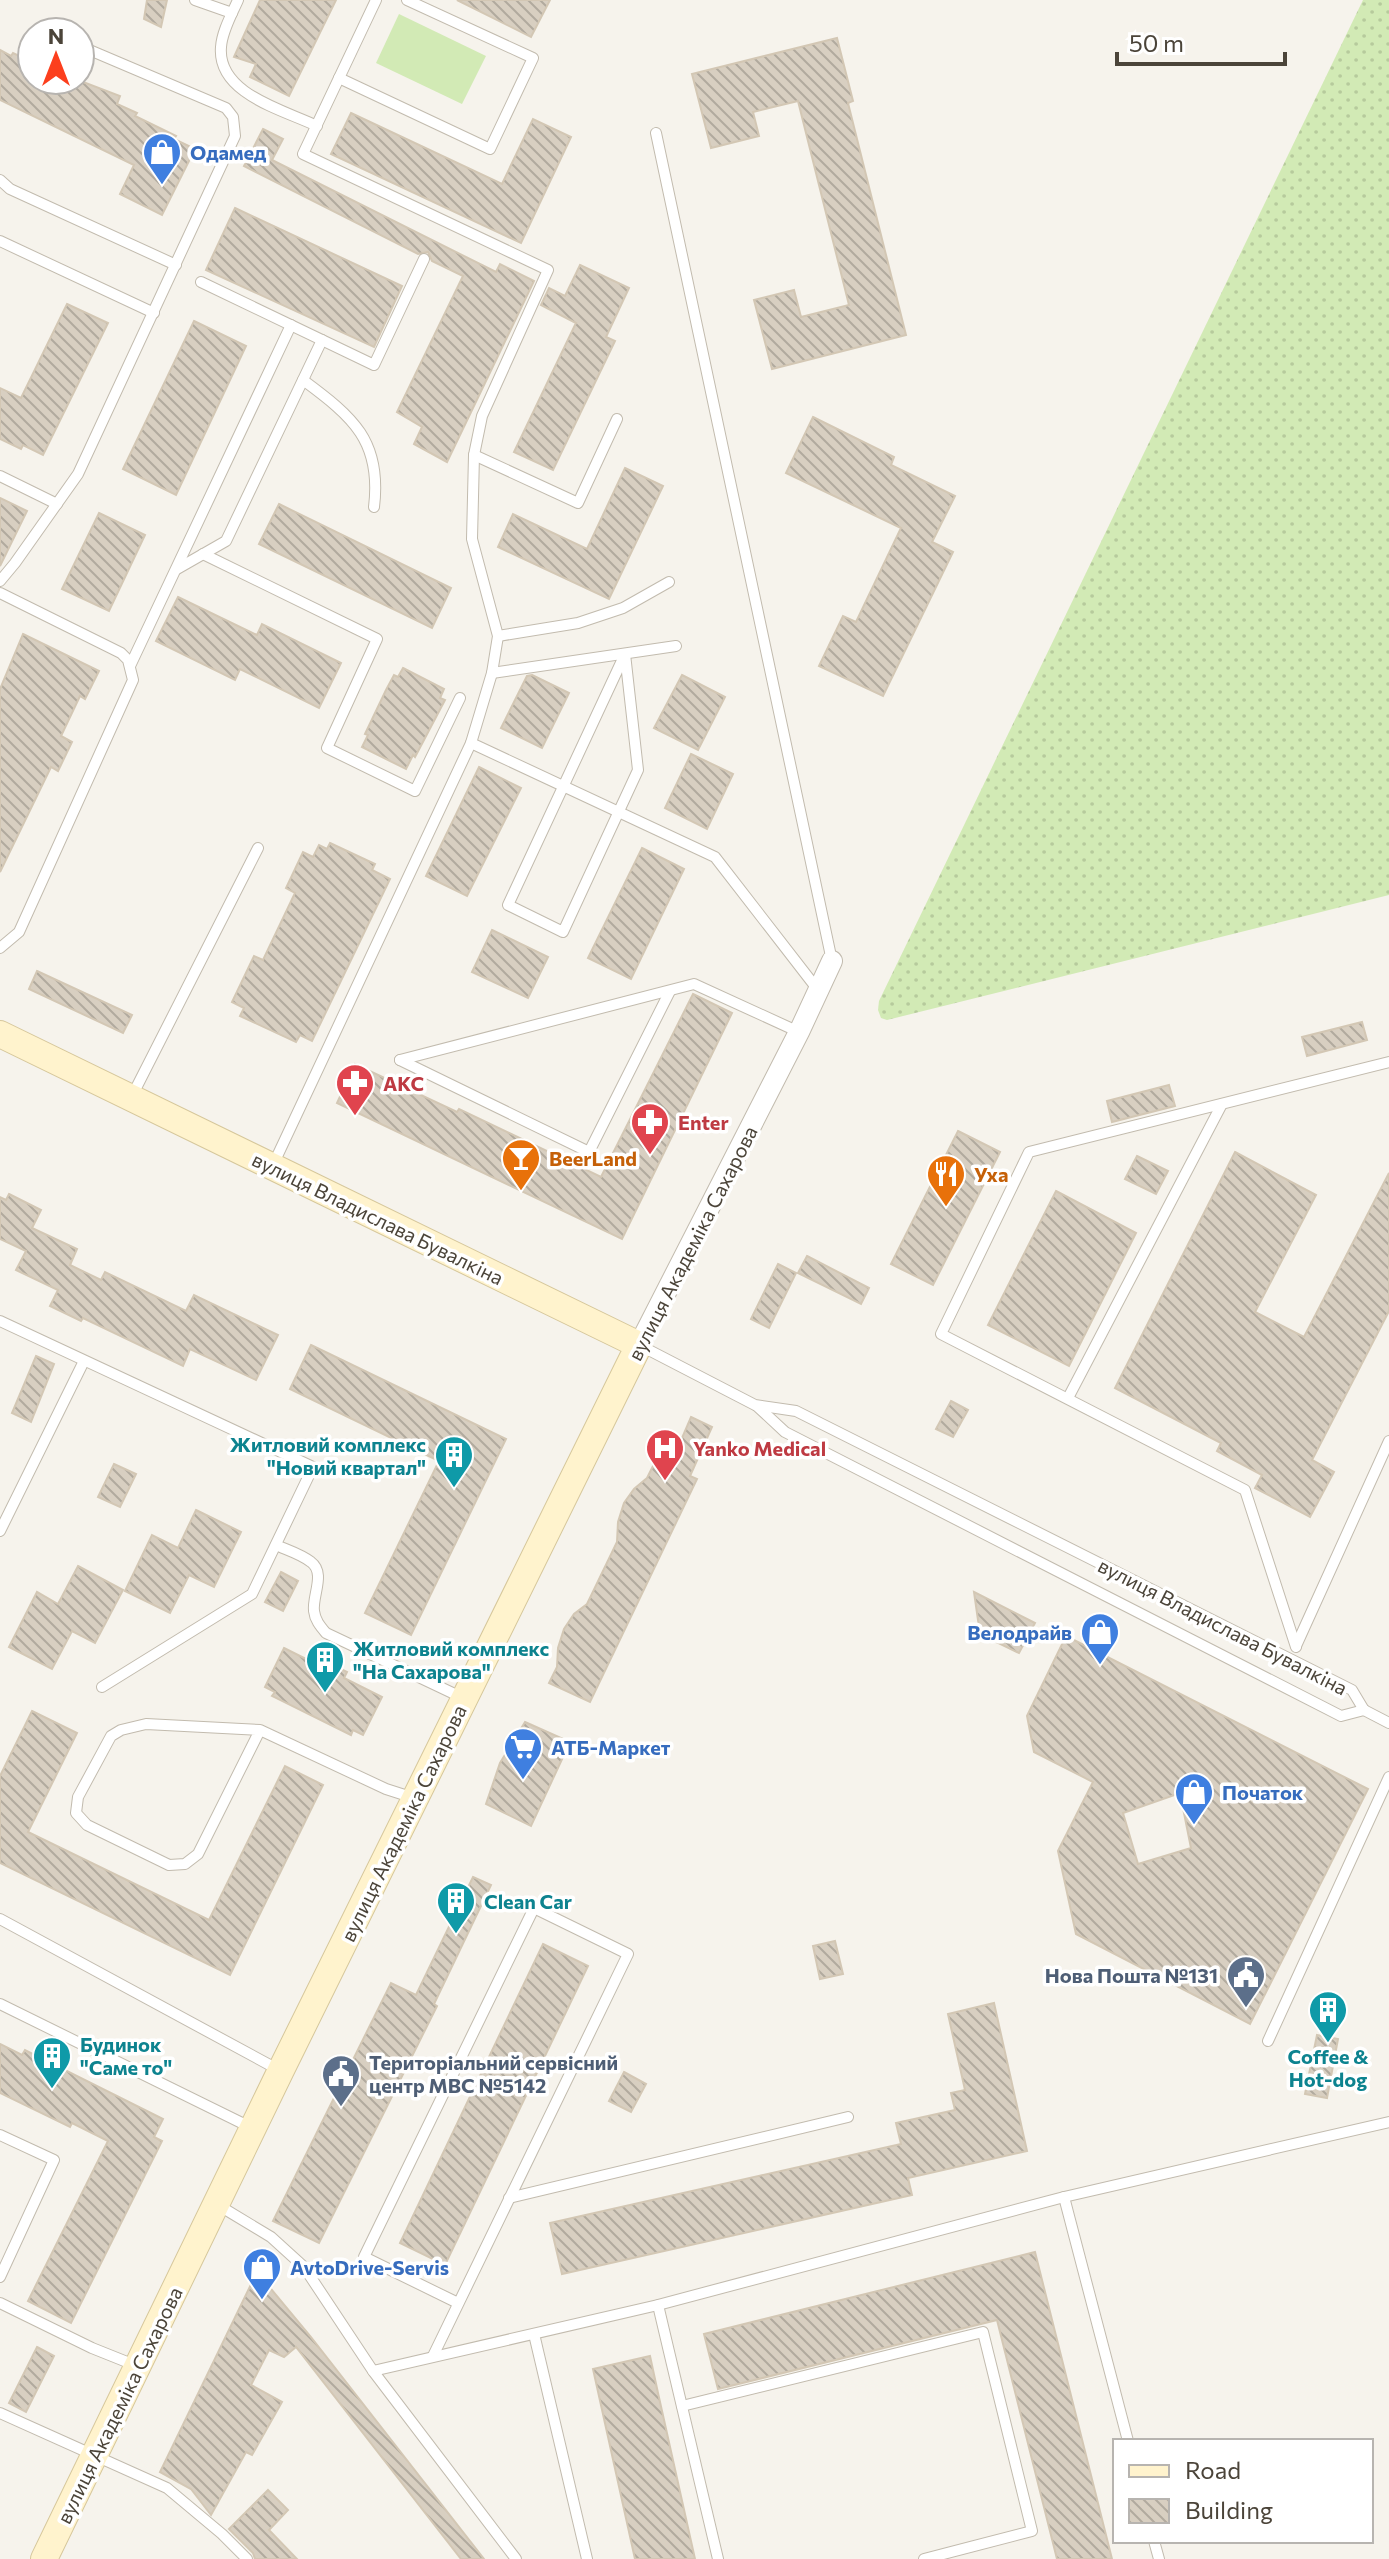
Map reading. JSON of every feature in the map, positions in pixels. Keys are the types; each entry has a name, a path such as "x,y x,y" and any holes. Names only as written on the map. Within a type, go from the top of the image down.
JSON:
{"street":[{"name":"вулиця Академіка Сахарова","path":"44,2559 281,2070 832,961"},
{"name":"вулиця Владислава Бувалкіна","path":"0,1034 639,1345"}],"lane":[{"path":"195,0 232,13"},
{"path":"238,0 220,51 233,83 317,126"},
{"path":"272,1167 471,743 492,673 498,636 472,539 474,455 482,416 548,270 303,154 376,0"},
{"path":"339,78 490,149 533,58 407,0"},
{"path":"0,581 78,474 235,136 233,117 226,108 96,53"},
{"path":"656,133 832,961"},
{"path":"0,180 10,189 176,265"},
{"path":"0,241 154,313"},
{"path":"201,282 374,365 424,259"},
{"path":"130,666 291,325"},
{"path":"176,570 226,541 322,340"},
{"path":"303,380 334,402 357,427 373,455 377,479 374,507"},
{"path":"474,455 578,503 617,419"},
{"path":"0,476 57,504"},
{"path":"203,554 377,639 327,748 415,791 460,698"},
{"path":"498,636 578,623 623,608 669,582"},
{"path":"0,593 121,653 130,666 133,680 19,932 0,948"},
{"path":"492,673 676,646"},
{"path":"625,654 638,770 563,932 508,905 625,654"},
{"path":"471,743 715,857 818,990"},
{"path":"131,1098 258,848"},
{"path":"670,991 589,1152 400,1060 694,984 799,1032"},
{"path":"1296,1647 1245,1490 941,1334 1029,1152 1389,1062"},
{"path":"1068,1398 1222,1104"},
{"path":"0,1321 313,1467 252,1594 102,1687"},
{"name":"вулиця Владислава Бувалкіна","path":"639,1345 755,1405 785,1432 1341,1716 1364,1710 1352,1690 796,1411 755,1405"},
{"path":"0,1531 84,1361"},
{"path":"1289,1659 1389,1441"},
{"path":"276,1545 311,1562 316,1568 318,1584 314,1609 318,1623 326,1633 465,1698"},
{"path":"1364,1710 1389,1723"},
{"path":"260,1730 198,1854 185,1864 169,1865 87,1825 76,1813 78,1797 111,1736 121,1730 146,1724 260,1730 386,1789 416,1799"},
{"path":"1268,2041 1389,1777"},
{"path":"433,2356 628,1954 534,1908 364,2257 458,2303"},
{"path":"0,1919 281,2070"},
{"path":"0,2004 253,2129"},
{"path":"509,2198 848,2117"},
{"path":"373,2371 658,2305 1064,2197 1389,2122"},
{"path":"0,2135 54,2160 0,2277"},
{"path":"1064,2197 1127,2439"},
{"path":"216,2204 271,2237 304,2267 373,2371 516,2559"},
{"path":"0,2303 138,2367"},
{"path":"658,2305 718,2559"},
{"path":"682,2406 983,2332 1032,2531 924,2559"},
{"path":"534,2334 587,2559"},
{"path":"0,2413 167,2488 247,2559"}],"green space":[{"path":"1363,0 1389,0 1389,895 887,1020 881,1018 879,1001"},
{"path":"399,14 486,56 462,104 376,63"}],"building":[{"path":"147,0 167,0 161,27 144,19"},
{"path":"260,0 336,0 289,96 250,77 256,64 234,57"},
{"path":"457,0 550,0 531,37"},
{"path":"837,38 853,101 848,103 906,335 772,369 754,300 794,290 801,317 849,305 798,101 753,112 759,136 711,148 692,74"},
{"path":"0,50 11,56 16,54 16,96 96,96 96,87 120,96 117,104 195,149 162,215 120,194 134,165 0,100"},
{"path":"351,113 502,184 533,119 571,137 521,243 331,154"},
{"path":"263,129 283,139 272,160 496,272 500,264 534,281 447,462 414,444 422,427 397,412 463,276 432,261 428,252 418,254 244,166"},
{"path":"235,208 402,286 374,347 206,270"},
{"path":"580,265 629,288 606,337 615,341 553,470 514,452 576,323 541,305 549,288 565,296"},
{"path":"67,304 108,323 43,455 0,439 0,388 21,398"},
{"path":"194,321 246,346 176,495 123,469"},
{"path":"813,417 894,457 891,465 955,496 932,542 953,552 883,696 819,666 843,616 856,622 901,528 786,473"},
{"path":"625,468 663,486 609,599 498,547 513,514 587,549"},
{"path":"0,498 27,511 0,566"},
{"path":"279,504 451,588 432,628 259,544"},
{"path":"99,513 145,535 109,611 62,589"},
{"path":"178,597 257,635 262,624 341,663 319,708 240,669 235,680 156,641"},
{"path":"23,634 99,671 85,699 80,696 61,736 72,742 58,771 51,767 0,872 0,689"},
{"path":"403,668 444,689 440,698 445,700 406,769 362,747 386,690 394,675 398,677"},
{"path":"532,675 569,693 542,748 501,728 527,676"},
{"path":"682,675 725,697 698,750 654,728"},
{"path":"691,754 733,774 707,829 665,808"},
{"path":"479,767 521,788 467,896 426,876"},
{"path":"330,843 375,864 372,870 390,879 312,1041 300,1035 296,1042 240,1016 244,1008 232,1002 254,956 263,960 295,893 286,888 303,852 313,857 319,845 327,849"},
{"path":"642,848 684,869 631,979 588,958"},
{"path":"492,930 548,957 528,998 472,972"},
{"path":"37,971 132,1015 123,1033 29,989"},
{"path":"693,994 732,1013 622,1239 337,1103 355,1064 457,1112 459,1109 601,1177"},
{"path":"1362,1022 1367,1040 1307,1056 1302,1037"},
{"path":"1169,1085 1175,1106 1112,1122 1107,1101"},
{"name":"Уха","path":"958,1131 1000,1152 933,1285 891,1264"},
{"path":"1235,1152 1316,1195 1255,1312 1304,1337 1389,1173 1389,1311 1312,1460 1334,1472 1310,1517 1255,1488 1262,1475 1217,1451 1221,1443 1115,1388"},
{"path":"1137,1156 1168,1171 1156,1194 1125,1179"},
{"path":"1056,1191 1136,1233 1069,1366 988,1325"},
{"path":"9,1194 41,1210 32,1228 77,1249 70,1265 101,1280 105,1272 186,1311 194,1295 278,1335 256,1380 190,1349 183,1366 83,1318 81,1321 50,1306 58,1290 16,1270 26,1251 0,1239 0,1197 6,1200"},
{"path":"807,1256 869,1288 861,1304 798,1273"},
{"path":"778,1264 796,1273 769,1328 751,1319"},
{"name":"Житловий комплекс \"Новий квартал\"","path":"311,1345 506,1439 411,1635 365,1613 439,1461 290,1389"},
{"path":"36,1356 54,1364 31,1422 12,1413"},
{"path":"951,1401 968,1410 953,1437 936,1429"},
{"path":"691,1417 712,1427 690,1476 697,1479 590,1702 549,1683 557,1667 558,1648 564,1629 574,1614 587,1604 617,1542 618,1522 624,1503 647,1478 656,1460 670,1466"},
{"path":"114,1464 136,1474 120,1507 98,1497"},
{"path":"196,1510 241,1532 214,1587 189,1575 170,1613 125,1591 152,1535 178,1548"},
{"path":"78,1566 123,1590 95,1643 72,1631 52,1669 9,1647 37,1592 58,1604"},
{"path":"281,1572 298,1581 283,1611 265,1602"},
{"path":"974,1592 1035,1623 1019,1653 980,1634"},
{"path":"1066,1636 1368,1789 1250,2024 1076,1934 1058,1851 1093,1782 1034,1752 1027,1716","holes":["1180,1793 1191,1848 1138,1864 1123,1813"]},
{"name":"Житловий комплекс \"На Сахарова\"","path":"284,1648 322,1667 325,1661 347,1672 344,1678 382,1697 363,1735 353,1730 351,1735 272,1696 275,1692 265,1687"},
{"path":"32,1711 77,1733 28,1832 209,1920 285,1766 323,1785 230,1975 0,1863 0,1776"},
{"name":"АТБ-Маркет","path":"525,1722 570,1742 531,1826 486,1804 500,1763"},
{"path":"473,1877 491,1885 434,2004 437,2006 319,2243 273,2221 391,1983 416,1995"},
{"path":"835,1941 843,1974 820,1979 813,1946"},
{"path":"543,1944 588,1966 445,2265 400,2243"},
{"path":"994,2003 1027,2151 908,2178 912,2195 562,2274 550,2223 901,2144 896,2123 955,2110 951,2093 965,2090 948,2014"},
{"path":"1317,2035 1338,2039 1327,2098 1305,2094"},
{"path":"0,2044 22,2055 25,2050 163,2119 154,2137 162,2141 71,2323 28,2301 108,2141 72,2123 70,2127 0,2093"},
{"path":"624,2072 646,2084 631,2112 609,2101"},
{"path":"1035,2252 1112,2559 1057,2559 997,2320 718,2389 704,2334"},
{"path":"257,2272 484,2559 461,2559 296,2347 284,2357 269,2350 251,2385 282,2402 252,2455 246,2452 211,2515 191,2489 160,2472"},
{"path":"37,2347 54,2356 26,2412 9,2403"},
{"path":"650,2356 695,2559 635,2559 593,2369"},
{"path":"268,2490 288,2510 269,2530 297,2559 255,2559 253,2553 229,2529"}],"place":[{"name":"Одамед","path":"162,186"},
{"name":"АКС","path":"355,1117"},
{"name":"Enter","path":"650,1156"},
{"name":"BeerLand","path":"521,1192"},
{"name":"Уха","path":"946,1208"},
{"name":"Yanko Medical","path":"665,1482"},
{"name":"Житловий комплекс \"Новий квартал\"","path":"454,1489"},
{"name":"Велодрайв","path":"1100,1666"},
{"name":"Житловий комплекс \"На Сахарова\"","path":"325,1694"},
{"name":"АТБ-Маркет","path":"523,1781"},
{"name":"Початок","path":"1194,1826"},
{"name":"Clean Car","path":"456,1935"},
{"name":"Нова Пошта №131","path":"1246,2009"},
{"name":"Coffee & Hot-dog","path":"1328,2044"},
{"name":"Будинок \"Саме то\"","path":"52,2090"},
{"name":"Територіальний сервісний центр МВС №5142","path":"341,2108"},
{"name":"AvtoDrive-Servis","path":"262,2301"}]}
